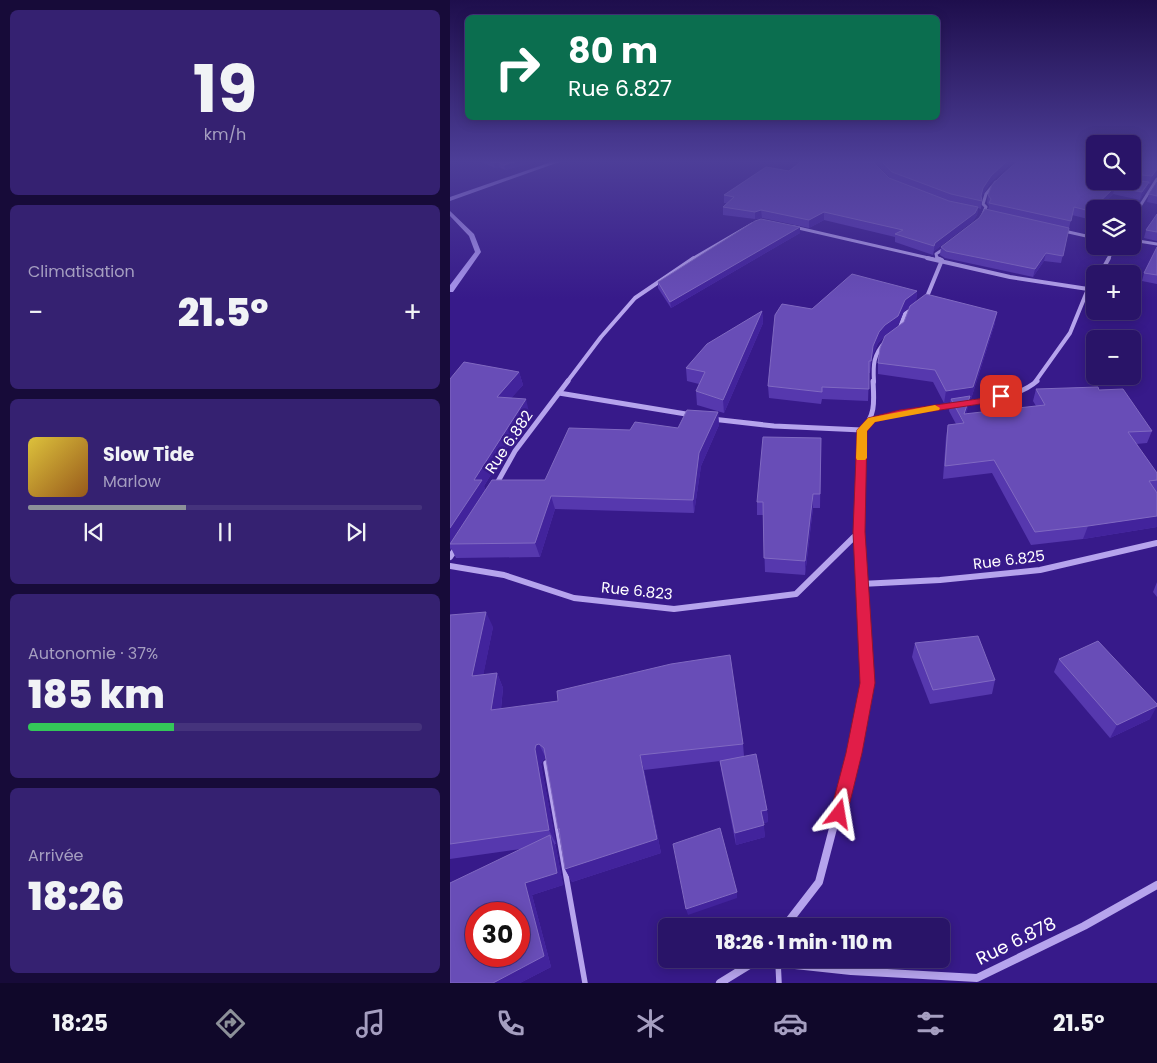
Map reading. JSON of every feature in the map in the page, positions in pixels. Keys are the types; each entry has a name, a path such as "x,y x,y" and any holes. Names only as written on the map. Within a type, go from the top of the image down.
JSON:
{"street":[{"path":"980,218 986,207"},
{"path":"975,211 984,213"},
{"name":"Rue 6.882","path":"494,489 515,451 601,337 635,298 706,250 755,223"},
{"path":"790,226 1010,277 1086,289"},
{"path":"1059,230 1086,236"},
{"path":"1141,241 1157,244"},
{"path":"942,260 937,258 936,254 953,242"},
{"path":"894,333 900,330 900,320 906,310 914,308 928,297 942,260"},
{"path":"871,420 900,413 987,400 1029,388 1039,379 1070,333 1086,294"},
{"path":"791,918 819,882 854,753 867,683 859,532 862,430 871,420 874,401 873,363 877,351 888,339"},
{"path":"559,394 696,416"},
{"path":"705,418 774,426 862,430"},
{"name":"Rue 6.823","path":"450,566 504,576 574,598 674,608 796,594 859,532"},
{"path":"450,557 460,542"},
{"name":"Rue 6.825","path":"861,584 940,580 1040,570 1157,543"},
{"name":"Rue 6.878","path":"826,968 979,981 1157,885"},
{"path":"720,983 745,968"}],"lane":[{"path":"546,763 585,983"},
{"path":"779,968 780,983"}],"building":[{"path":"723,207 978,207 975,213 935,243 934,246 895,234 903,230 824,212 809,220 761,210 755,212"},
{"path":"1007,207 1086,207 1086,210 1074,207 1071,221"},
{"path":"985,209 1069,228 1063,256 1046,253 1035,269 946,251 941,247 979,218"},
{"path":"1157,214 1157,232 1146,230"},
{"path":"761,219 800,227 670,302 658,282"},
{"path":"1157,247 1157,275 1144,273"},
{"path":"852,274 917,291 905,300 898,316 879,332 873,346 871,361 869,361 869,389 822,387 822,392 768,386 775,315 782,304 812,309"},
{"path":"926,294 997,312 973,387 946,391 935,370 878,363 880,348 885,336 904,322 910,306"},
{"path":"762,311 723,400 696,391 705,372 686,368 707,344"},
{"path":"464,362 519,372 497,397 526,399 474,480 482,480 450,528 450,379"},
{"path":"1098,387 1099,390 1123,389 1152,431 1128,432 1157,473 1157,480 1149,481 1157,493 1157,516 1035,532 994,460 945,466 948,425 964,423 951,399 970,396 964,414 1045,405 1036,389"},
{"path":"687,410 718,412 699,453 693,500 551,496 535,543 450,544 492,480 545,480 569,428 630,430 635,422 678,428"},
{"path":"763,437 821,438 820,494 813,494 805,561 764,558 763,502 757,502"},
{"path":"486,612 472,676 497,673 491,710 558,701 557,691 671,664 730,655 743,744 640,755 657,839 565,869 560,829 558,829 544,748 539,744 536,745 535,749 549,830 450,844 450,615"},
{"path":"978,636 995,680 933,690 915,643"},
{"path":"1098,641 1157,706 1117,725 1059,659"},
{"path":"756,754 767,810 761,811 764,825 735,833 720,761"},
{"path":"720,828 737,892 686,909 673,844"},
{"path":"550,835 557,873 525,883 530,902 465,902 465,967 523,967 493,983 450,983 450,883"},
{"path":"530,902 544,956 530,963"}],"waterway":[{"path":"450,213 472,235 478,252 450,290"}],"slow traffic":[{"path":"861,458 862,430 871,420 900,413 935,408"}],"route":[{"path":"839,814 854,753 867,683 859,532 862,430 871,420 900,413 987,400 1001,396"}]}
